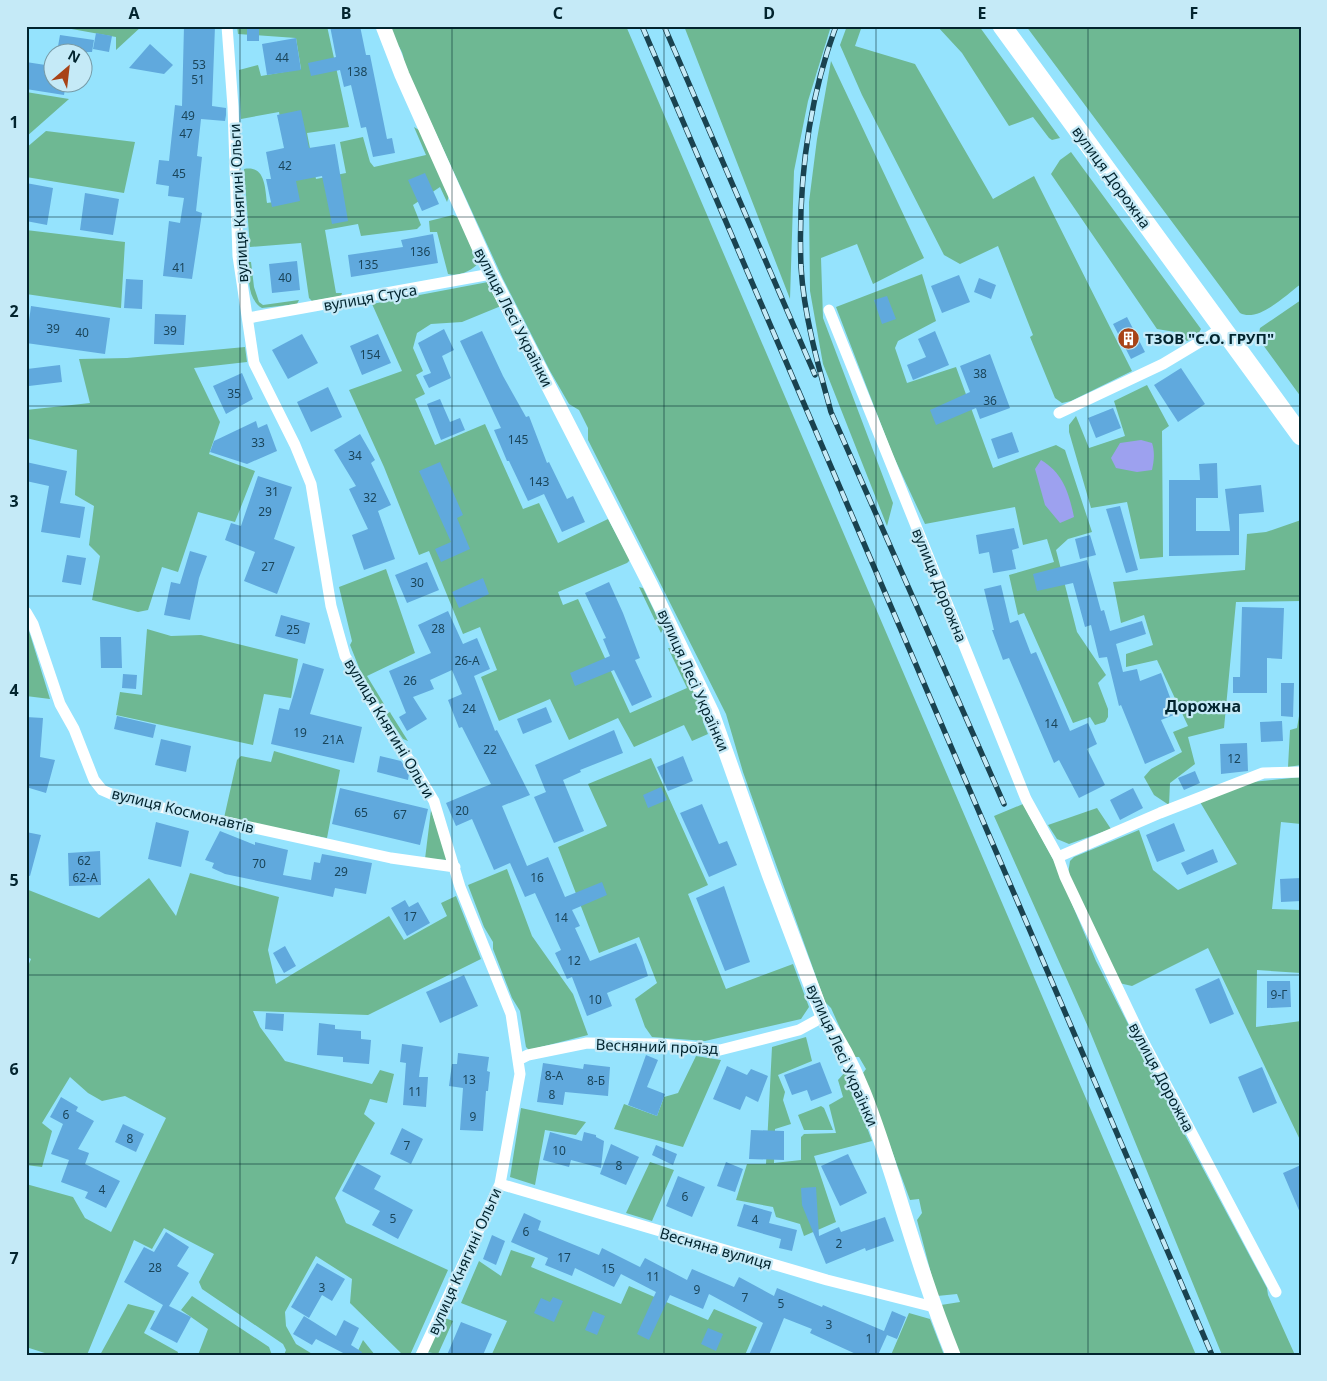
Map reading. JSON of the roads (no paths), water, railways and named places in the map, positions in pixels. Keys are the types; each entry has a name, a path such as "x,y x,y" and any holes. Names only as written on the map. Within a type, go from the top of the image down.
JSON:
{"main road":[{"name":"вулиця Дорожна","path":"1002,26 1301,436"}],"street":[{"name":"вулиця Княгині Ольги","path":"227,26 233,107 238,256 254,363 296,446 310,484 331,606 345,656 384,724 410,761 434,801 460,887 511,1014 518,1060 520,1074 500,1184 421,1355"},
{"name":"вулиця Лесі Українки","path":"382,26 491,274 651,586 712,713 769,874 823,1016 836,1034 872,1114 934,1308 953,1355"},
{"name":"вулиця Стуса","path":"248,318 491,274"},
{"name":"вулиця Дорожна","path":"829,310 1026,799 1058,856 1065,877 1142,1039 1276,1292"},
{"path":"1059,413 1163,364 1223,328"},
{"name":"вулиця Космонавтів","path":"26,612 33,624 60,704 74,729 94,780 102,790 118,797 172,810 391,858 455,867"},
{"path":"1058,856 1160,813 1263,773 1301,772"},
{"name":"Весняний проїзд","path":"518,1060 528,1055 587,1043 661,1044 720,1050 799,1030 823,1016"},
{"name":"Весняна вулиця","path":"500,1184 827,1280 934,1308"}],"water":[{"path":"1141,440 1152,443 1154,457 1152,470 1137,472 1116,468 1111,458 1120,443"},
{"path":"1041,460 1049,465 1060,477 1070,500 1074,517 1060,523 1045,505 1035,469"}],"railway":[{"path":"642,26 1212,1355"},
{"path":"664,26 815,375"},
{"path":"836,26 818,84 803,175 800,237 801,267 805,304 812,340 831,412 1004,804"}],"place":[{"name":"ТЗОВ \"С.О. ГРУП\"","path":"1129,338"}],"district":[{"name":"Дорожна","path":"1203,706"}]}
